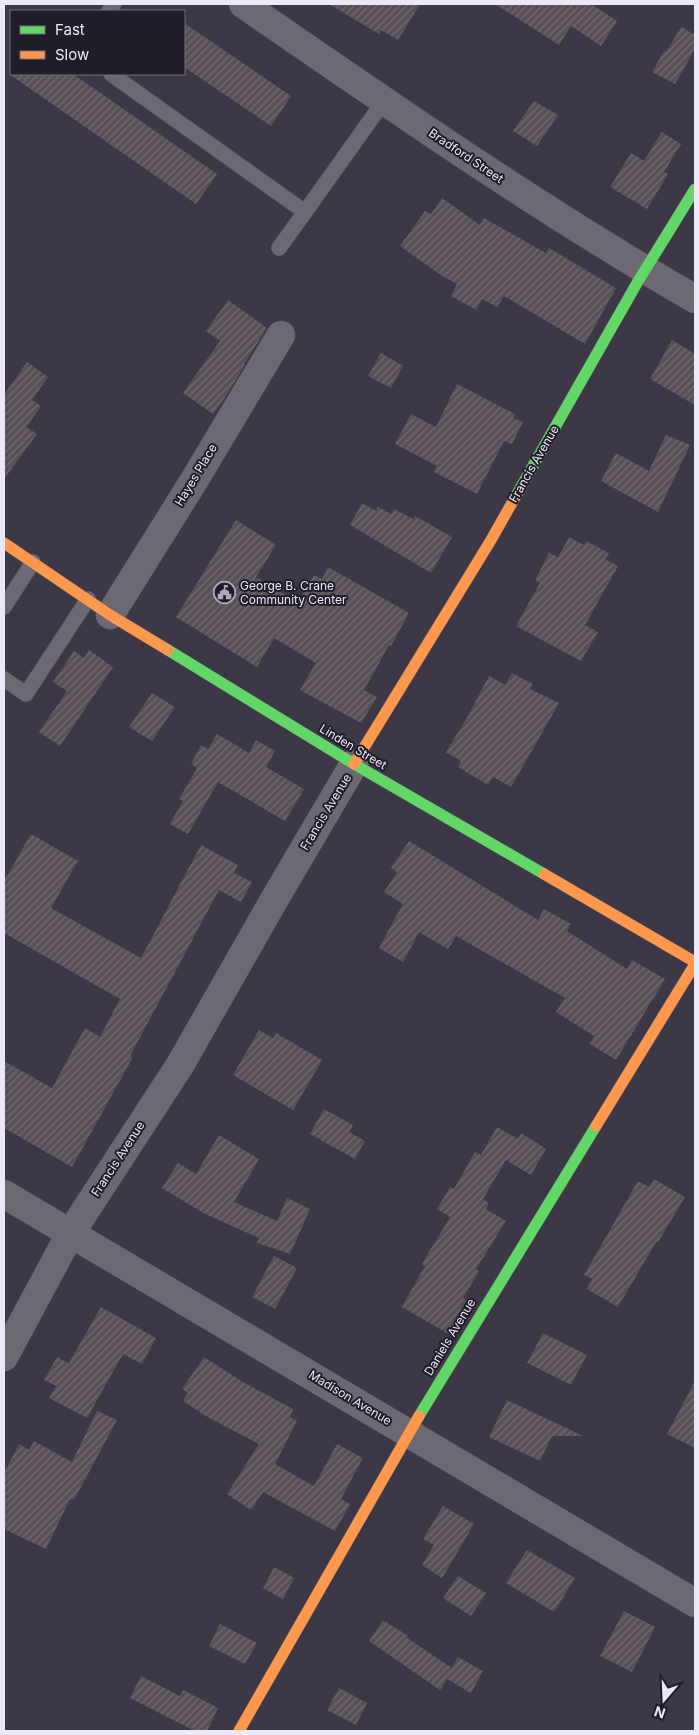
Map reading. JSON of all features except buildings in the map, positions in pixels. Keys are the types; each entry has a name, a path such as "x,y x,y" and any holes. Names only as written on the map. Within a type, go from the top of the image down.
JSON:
{"street":[{"name":"Bradford Street","path":"243,4 473,162 645,270 695,299"},
{"name":"Francis Avenue","path":"4,1358 70,1234 180,1065 274,900 354,764 491,540 645,270 695,189"},
{"name":"Hayes Place","path":"110,615 281,335"},
{"name":"Linden Street","path":"4,542 110,615 354,764 695,963"},
{"name":"Daniels Avenue","path":"240,1731 408,1432 695,963"},
{"name":"Madison Avenue","path":"4,1194 695,1603"}],"lane":[{"path":"112,75 305,212"},
{"path":"279,248 384,101"},
{"path":"4,607 33,562"},
{"path":"4,680 26,694 88,599"}],"traffic: fast":[{"path":"517,494 637,283 695,189"},
{"path":"168,650 354,764 544,874"},
{"path":"419,1416 596,1126"}],"traffic: slow":[{"path":"354,764 491,540 517,494"},
{"path":"4,543 110,615 168,650"},
{"path":"544,874 695,962"},
{"path":"596,1126 695,964"},
{"path":"239,1731 419,1416"}],"place":[{"name":"George B. Crane Community Center","path":"224,593"}]}
